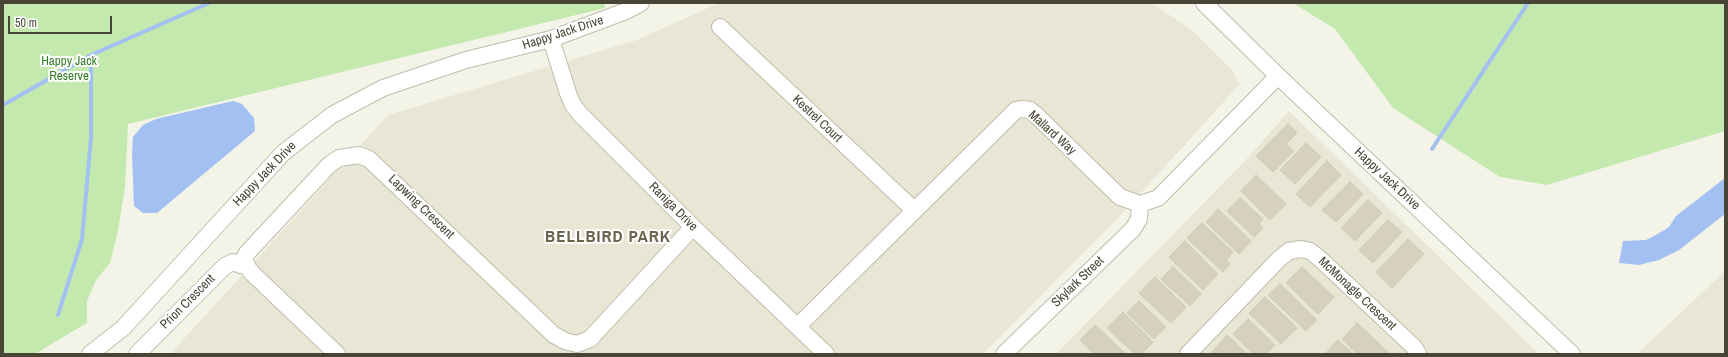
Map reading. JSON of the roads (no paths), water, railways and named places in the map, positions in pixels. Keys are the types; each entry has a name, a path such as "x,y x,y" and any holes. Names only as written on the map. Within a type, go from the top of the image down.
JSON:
{"street":[{"name":"Happy Jack Drive","path":"90,354 123,328 283,153 332,115 383,88 466,60 551,39 626,11 641,3"},
{"name":"Happy Jack Drive","path":"1204,3 1278,76 1572,354"},
{"name":"Kestrel Court","path":"720,27 914,210"},
{"name":"Raniga Drive","path":"551,39 568,93 580,114 693,227 826,354"},
{"path":"1140,204 1158,198 1278,76"},
{"name":"Mallard Way","path":"798,326 1009,115 1016,110 1024,108 1035,114 1120,197 1140,204"},
{"name":"Lapwing Crescent","path":"246,264 244,258 247,252 329,165 339,158 359,155 369,159 378,166 554,335 578,349 590,339 693,227"},
{"name":"Skylark Street","path":"1004,354 1132,229 1139,219 1140,204"},
{"name":"McMonagle Crescent","path":"1188,354 1279,259 1290,251 1301,249 1310,251 1319,258 1414,348 1418,354"},
{"name":"Prion Crescent","path":"137,354 225,266 233,262 240,265 246,264"},
{"path":"246,264 252,273 337,354"}],"water":[{"path":"233,101 242,104 254,118 255,131 157,213 143,213 134,206 132,154 133,137 143,125 156,119"},
{"path":"1725,178 1725,214 1679,250 1659,260 1639,265 1619,263 1623,241 1646,240 1669,227 1676,216"}],"waterway":[{"path":"3,105 91,55 209,3"},
{"path":"1432,149 1528,3"},
{"path":"58,315 82,239 91,138 91,55"}],"district":[{"name":"BELLBIRD PARK","path":"608,237"}],"park label":[{"name":"Happy Jack Reserve","path":"69,70"}]}
